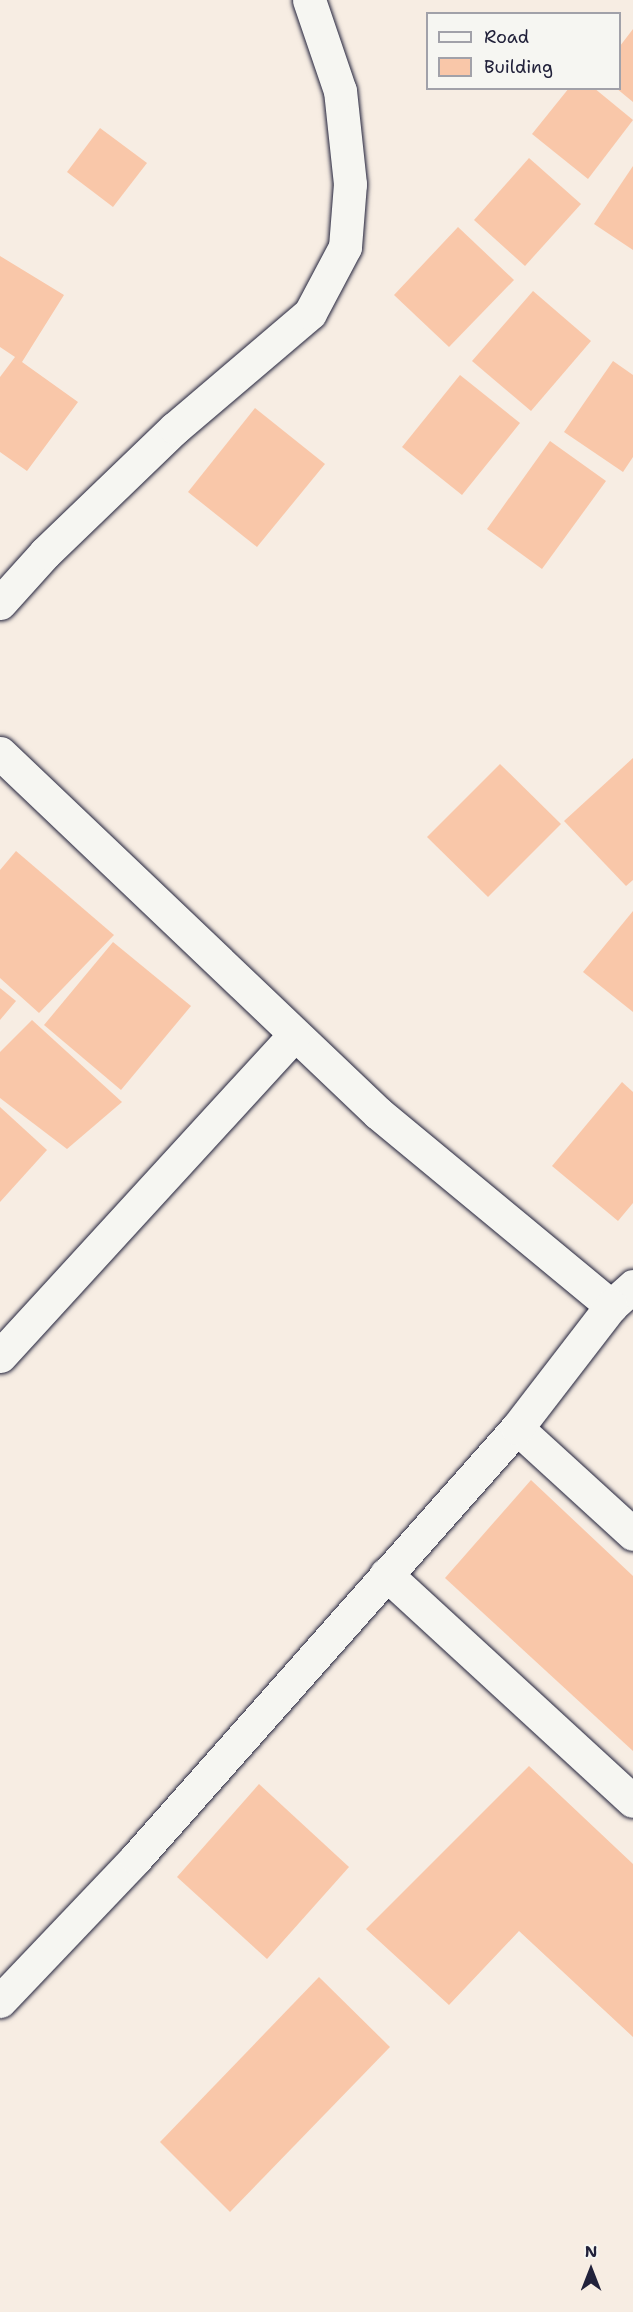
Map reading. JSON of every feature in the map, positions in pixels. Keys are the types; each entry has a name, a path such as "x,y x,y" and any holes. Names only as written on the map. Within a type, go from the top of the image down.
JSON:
{"street":[{"path":"0,603 45,553 175,428 310,313 345,247 350,184 340,91 309,0"},
{"path":"0,753 378,1113 622,1296 517,1428 136,1858 0,2001"},
{"path":"0,1356 294,1035"},
{"path":"517,1428 633,1534"},
{"path":"386,1574 633,1802"}],"building":[{"path":"633,29 633,102 618,90 621,90 621,45"},
{"path":"567,90 596,90 633,120 588,179 532,134"},
{"path":"100,128 147,163 113,207 67,172"},
{"path":"529,158 581,204 525,266 474,220"},
{"path":"633,166 633,250 594,224"},
{"path":"458,227 514,280 449,347 394,295"},
{"path":"0,256 64,295 22,362 78,402 27,471 0,452 0,377 15,357 0,347"},
{"path":"533,291 591,341 531,411 472,361"},
{"path":"613,361 633,375 633,457 623,472 564,432"},
{"path":"460,375 520,423 462,495 402,447"},
{"path":"255,408 325,464 257,547 188,492"},
{"path":"550,441 606,481 542,569 487,529"},
{"path":"633,758 633,880 626,886 564,821"},
{"path":"500,764 561,824 488,897 427,837"},
{"path":"16,851 114,935 39,1013 0,978 0,870"},
{"path":"633,911 633,1012 583,972"},
{"path":"113,942 191,1006 121,1090 44,1025"},
{"path":"0,988 16,1001 0,1020"},
{"path":"32,1020 122,1102 67,1149 0,1098 0,1052"},
{"path":"622,1082 633,1092 633,1203 618,1221 552,1166"},
{"path":"0,1107 47,1150 0,1202"},
{"path":"531,1480 633,1576 633,1751 445,1578"},
{"path":"529,1766 633,1864 633,2037 519,1931 449,2005 366,1929"},
{"path":"259,1784 349,1867 267,1959 177,1877"},
{"path":"319,1977 390,2047 230,2212 160,2142"}]}
